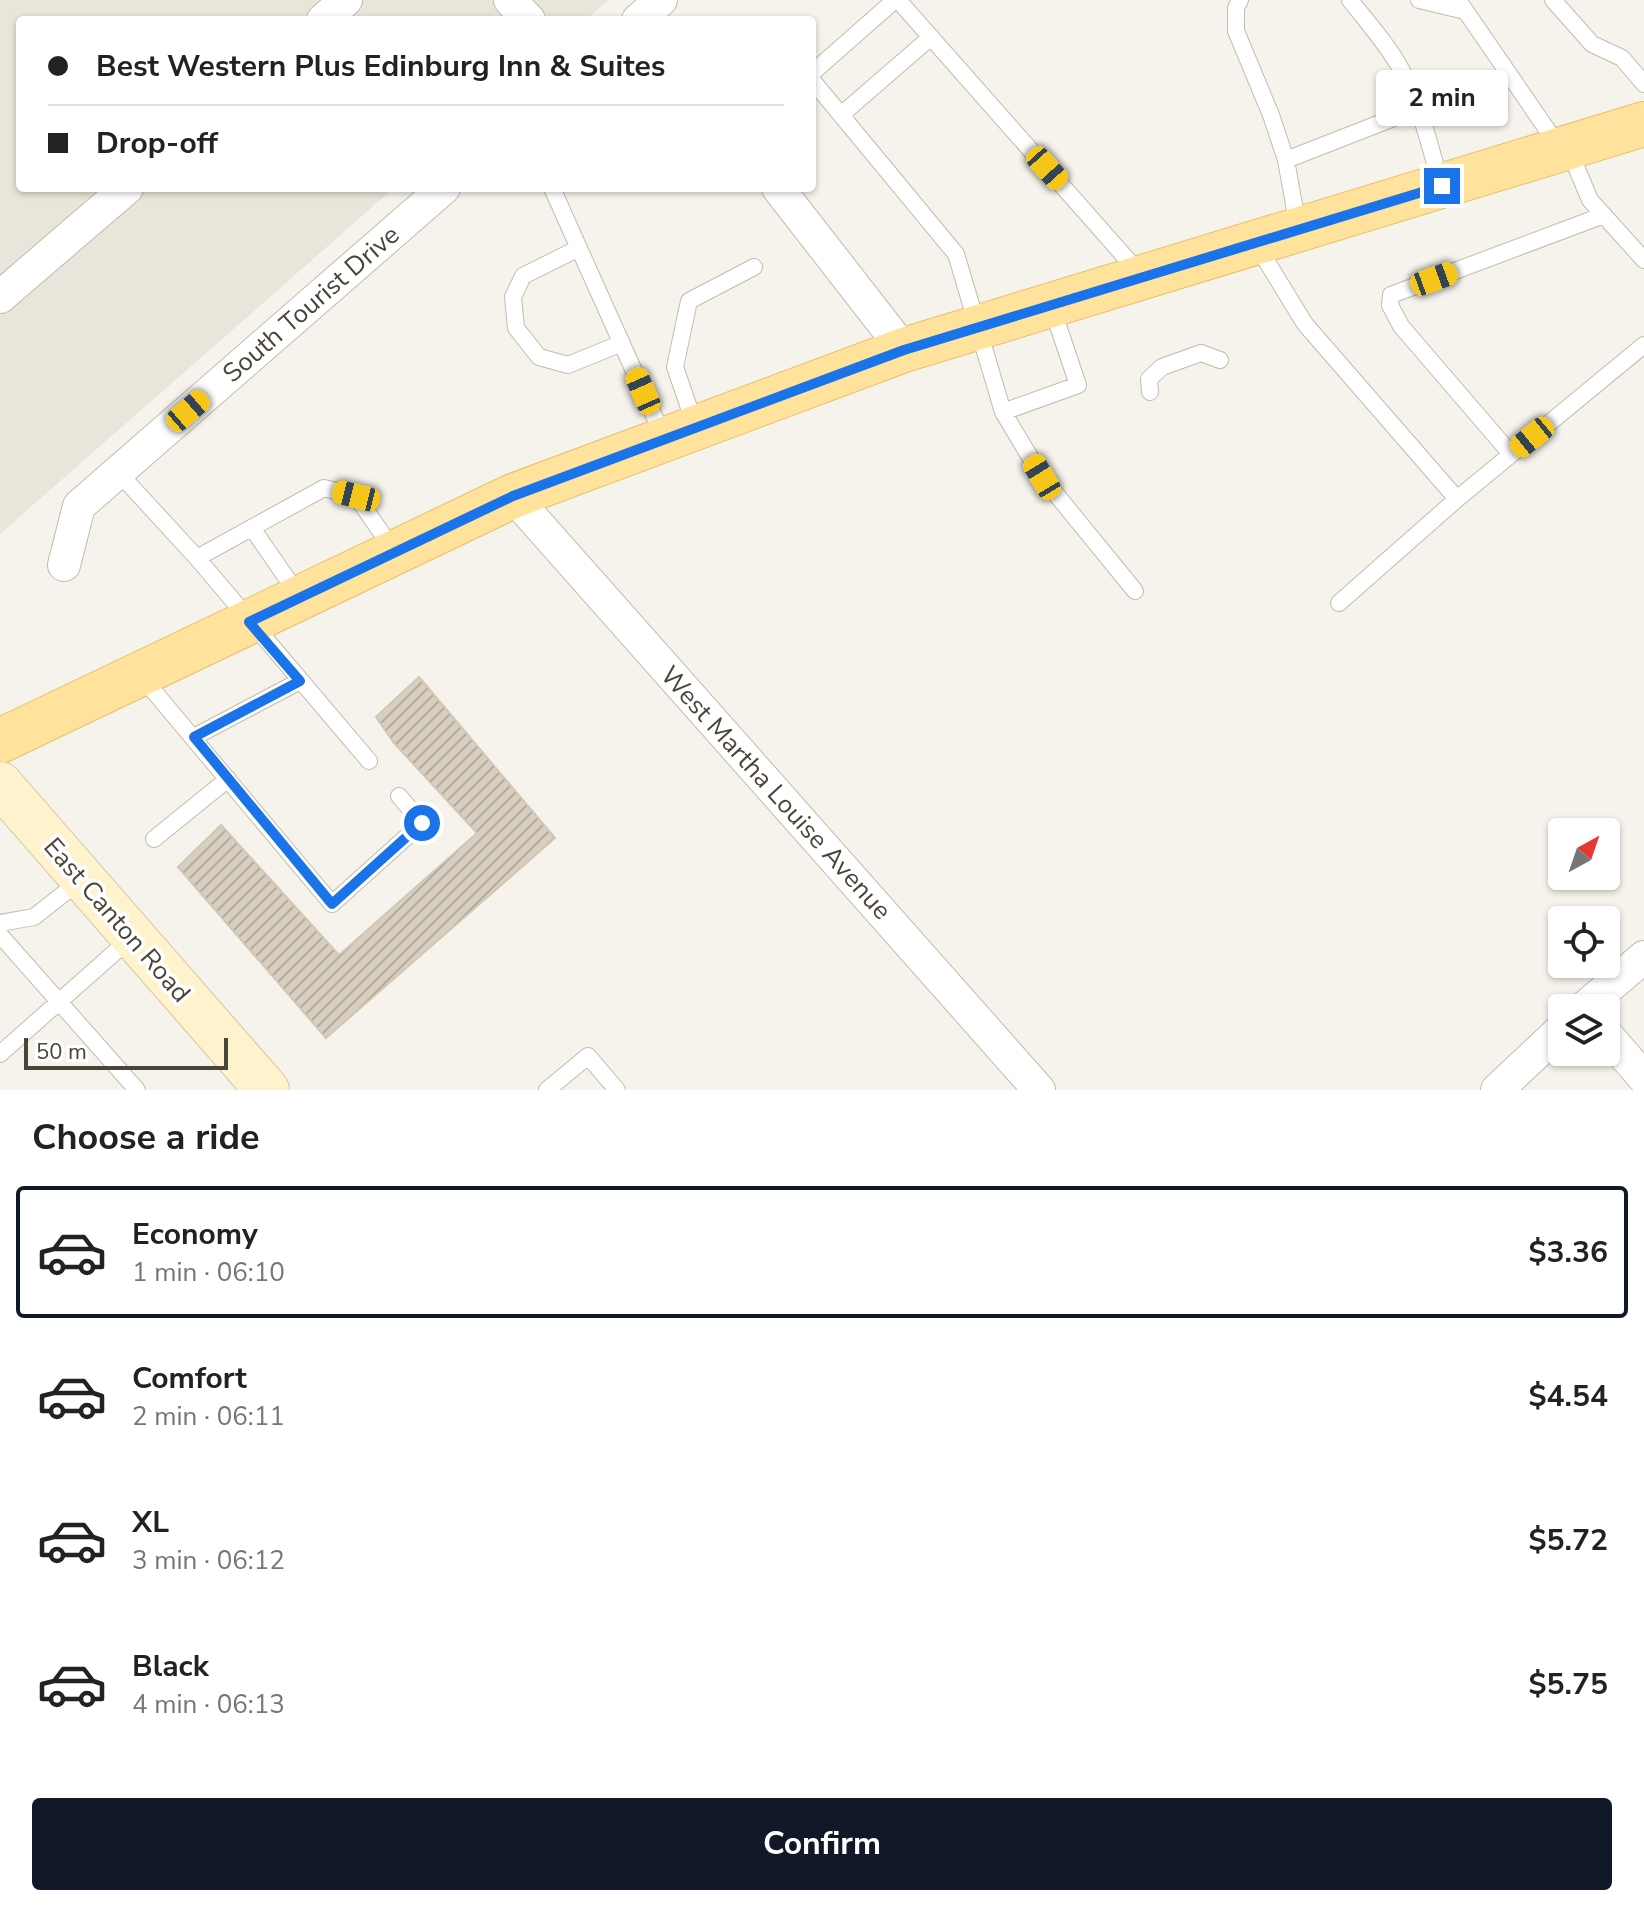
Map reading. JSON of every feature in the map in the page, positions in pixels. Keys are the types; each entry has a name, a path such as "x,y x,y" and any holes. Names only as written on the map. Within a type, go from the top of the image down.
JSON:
{"main road":[{"path":"0,741 513,496 904,350 1564,149 1643,117"},
{"name":"East Canton Road","path":"0,784 267,1090"}],"street":[{"path":"328,16 346,0"},
{"path":"510,0 525,16"},
{"path":"643,16 661,0"},
{"path":"0,297 122,192"},
{"name":"South Tourist Drive","path":"64,565 79,506 439,192"},
{"path":"781,192 904,350"},
{"name":"West Martha Louise Avenue","path":"513,496 1039,1090"},
{"path":"1600,994 1644,957"},
{"path":"1497,1090 1548,1042"},
{"path":"1620,1050 1644,1078"}],"lane":[{"path":"816,70 896,0 1143,277"},
{"path":"1240,0 1236,8 1236,31 1286,160 1299,230"},
{"path":"1350,0 1390,50 1419,108 1442,186"},
{"path":"1419,0 1462,6 1564,149 1590,200 1644,260"},
{"path":"1553,0 1592,44 1622,58 1643,117"},
{"path":"841,115 931,37"},
{"path":"816,85 956,254 1003,412 1042,477 1135,591"},
{"path":"1286,160 1419,108"},
{"path":"554,192 622,343 680,434"},
{"path":"1511,454 1401,326 1390,305 1391,295 1604,215"},
{"path":"1255,243 1305,324 1457,499"},
{"path":"579,248 523,276 513,297 516,328 539,357 568,365 622,343"},
{"path":"680,434 675,367 689,301 754,267"},
{"path":"1003,412 1078,385 1051,305"},
{"path":"1339,603 1457,499 1644,345"},
{"path":"1150,392 1149,379 1162,367 1201,353 1220,360"},
{"path":"118,472 197,558 369,761"},
{"path":"197,558 324,488 356,496 395,552"},
{"path":"252,528 300,598"},
{"path":"140,675 332,904 422,823 399,796"},
{"path":"194,737 300,681"},
{"path":"154,839 228,779"},
{"path":"0,923 34,917 81,879"},
{"path":"0,935 137,1090"},
{"path":"0,1054 133,937"},
{"path":"547,1090 588,1056 617,1090"}],"shaded area":[{"path":"0,0 608,0 590,16 16,16 16,192 389,192 0,534"}],"building":[{"path":"419,677 555,838 326,1038 178,867 221,825 339,955 477,833 393,742 376,717"}],"route":[{"path":"422,823 332,904 194,737 300,681 249,622 513,496 904,350 1442,186"}]}
